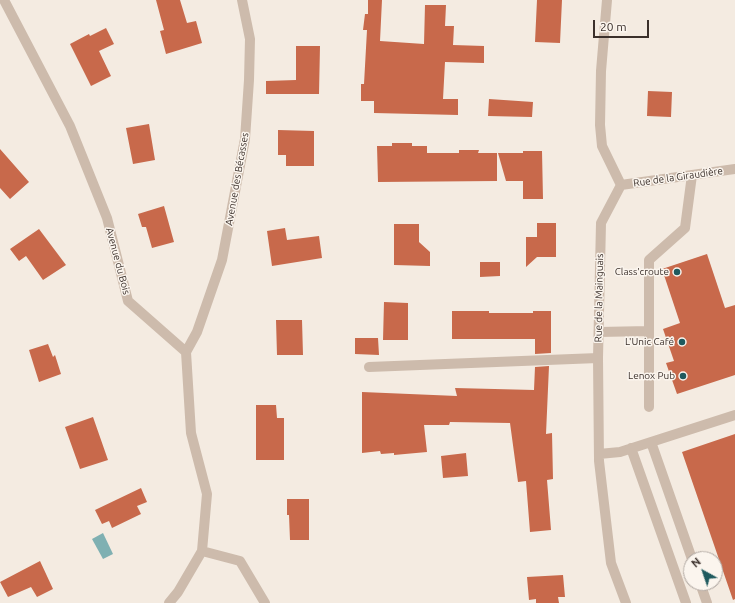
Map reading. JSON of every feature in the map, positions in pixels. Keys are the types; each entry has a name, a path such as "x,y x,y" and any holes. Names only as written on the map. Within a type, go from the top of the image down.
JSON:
{"street":[{"name":"Avenue du Bois","path":"4,0 70,126 107,218 128,301 186,352"},
{"name":"Avenue des Bécasses","path":"186,352 197,332 222,260 245,139 250,39 242,0"},
{"path":"607,0 601,70 600,125 602,146 622,185"},
{"name":"Rue de la Giraudière","path":"622,185 692,176 735,168"},
{"path":"649,407 649,260 685,228 692,176"},
{"name":"Rue de la Mainguais","path":"622,185 601,223 598,358 599,454 611,563 626,603"},
{"path":"599,332 649,331"},
{"path":"169,603 178,592 202,551 207,494 191,433 186,352"},
{"path":"369,367 598,358"},
{"path":"599,454 620,452 735,416"},
{"path":"652,442 689,551"},
{"path":"631,448 686,603"},
{"path":"202,551 240,561 265,603"},
{"path":"703,591 707,603"}],"water":[{"path":"103,533 113,554 103,559 92,539"}],"building":[{"path":"156,0 180,0 187,23 196,21 202,43 166,54 160,31 164,30"},
{"path":"368,0 382,0 380,41 424,44 425,5 446,5 445,26 454,26 453,45 484,46 484,63 445,62 443,99 458,99 458,115 374,113 374,101 361,101 361,84 364,84 367,30 363,30 365,14 368,14"},
{"path":"537,0 562,0 560,43 535,42"},
{"path":"106,28 114,44 99,51 111,76 91,86 70,44 89,34 90,36"},
{"path":"296,46 320,46 319,94 266,94 266,81 296,80"},
{"path":"648,91 672,92 671,117 647,116"},
{"path":"489,99 533,102 532,117 488,116"},
{"path":"149,124 155,160 133,164 126,128"},
{"path":"278,130 314,131 314,166 286,166 286,155 278,155"},
{"path":"392,143 412,143 412,146 427,146 427,153 459,153 459,150 479,150 478,153 497,153 497,181 378,182 377,146 392,146"},
{"path":"0,149 29,182 10,199 0,188"},
{"path":"523,151 542,151 543,199 523,199 523,181 506,181 498,153 523,153"},
{"path":"164,206 174,242 152,248 146,227 142,227 138,214"},
{"path":"537,223 556,223 556,257 537,257 526,267 526,237 537,237"},
{"path":"394,224 419,224 419,242 430,252 430,266 394,265"},
{"path":"285,228 287,240 319,236 322,258 272,266 267,231"},
{"path":"39,229 66,265 43,280 26,256 19,261 10,249"},
{"path":"707,254 725,308 735,305 735,375 677,394 666,363 674,361 663,329 680,323 662,269"},
{"path":"480,262 500,262 500,276 480,277"},
{"path":"384,302 408,303 408,340 383,340"},
{"path":"452,311 533,313 533,311 551,311 551,353 535,354 535,339 452,339"},
{"path":"276,320 302,320 303,355 277,355"},
{"path":"355,338 378,338 379,355 355,354"},
{"path":"48,344 53,357 55,355 61,374 39,382 29,350"},
{"path":"549,366 546,434 552,433 553,479 547,480 551,530 530,532 526,481 518,482 510,423 450,422 449,425 424,425 427,452 394,455 394,453 381,454 380,451 362,453 362,392 457,396 455,388 534,390 535,367"},
{"path":"256,405 276,405 277,418 284,418 284,460 256,460"},
{"path":"93,417 108,460 80,469 65,427"},
{"path":"735,434 735,599 733,600 723,571 723,551 716,551 682,452"},
{"path":"466,453 468,476 443,478 441,456"},
{"path":"141,488 147,502 137,506 141,514 112,528 109,521 102,524 95,510"},
{"path":"287,499 309,499 309,540 290,540"},
{"path":"40,561 53,589 37,597 31,587 8,597 0,582"},
{"path":"563,575 565,597 558,597 559,603 536,603 536,599 529,600 527,577"}],"place":[{"name":"Class'croute","path":"677,272"},
{"name":"L'Unic Café","path":"682,342"},
{"name":"Lenox Pub","path":"683,376"}]}
